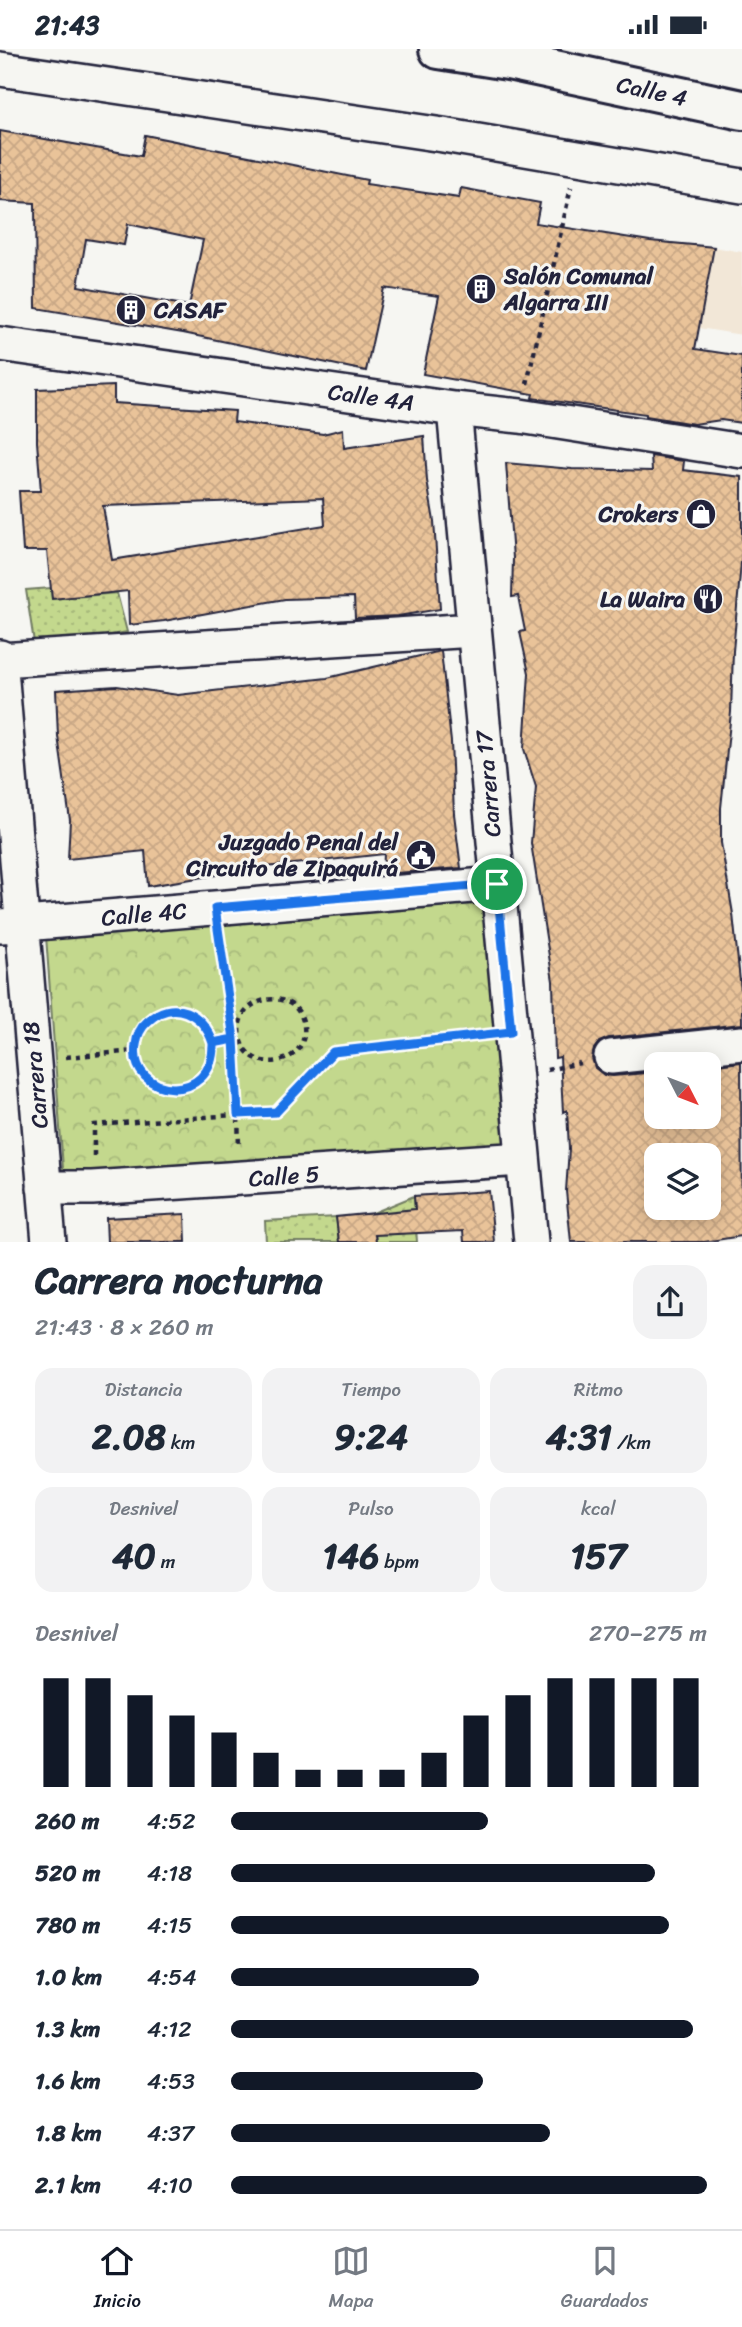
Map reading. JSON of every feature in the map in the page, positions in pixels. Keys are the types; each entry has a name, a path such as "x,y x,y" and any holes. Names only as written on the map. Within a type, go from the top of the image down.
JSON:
{"main road":[{"name":"Calle 4","path":"439,49 507,55 742,110"}],"street":[{"path":"0,69 429,132 742,186"},
{"name":"Calle 4A","path":"0,344 454,409 520,416 742,451"},
{"name":"Carrera 17","path":"454,409 531,1242"},
{"path":"0,659 474,630"},
{"name":"Carrera 18","path":"0,659 11,925 33,1059 49,1242"},
{"name":"Calle 4C","path":"11,925 497,884"},
{"path":"611,1057 742,1043"},
{"name":"Calle 5","path":"44,1188 92,1188 523,1159"}],"path":[{"path":"520,416 578,157"},
{"path":"215,908 237,1038 240,1179"},
{"path":"265,999 286,1001 295,1007 304,1027 300,1048 292,1056 274,1063 254,1058 237,1038 246,1010 265,999"},
{"path":"177,1010 190,1013 201,1020 209,1031 214,1056 201,1079 178,1089 153,1083 137,1063 135,1051 142,1026 164,1011 177,1010"},
{"path":"92,1188 94,1125 276,1112 333,1052 511,1032"},
{"path":"213,1043 237,1038"},
{"path":"33,1059 135,1051"},
{"path":"515,1076 611,1057"}],"shaded area":[{"path":"714,247 742,252 742,335 699,328"}],"green space":[{"path":"51,588 52,599 117,593 127,632 35,649 26,590"},
{"path":"490,901 509,1147 64,1182 46,936"},
{"path":"414,1196 417,1242 376,1242 373,1213"},
{"path":"336,1217 339,1242 266,1242 265,1221"}],"building":[{"path":"0,131 141,156 145,135 367,180 366,184 459,198 461,188 540,203 536,223 650,241 714,247 695,349 742,356 742,423 721,420 694,424 646,414 532,398 533,394 423,374 439,296 384,288 366,371 183,333 36,308 35,203 0,201","holes":["128,224 203,240 189,306 78,286 86,239 124,245"]},
{"path":"114,386 114,403 235,411 234,422 323,434 343,429 344,448 424,436 427,481 434,521 440,609 398,616 355,618 354,597 285,599 129,625 128,591 52,599 47,551 23,551 19,491 41,491 37,389","holes":["323,498 325,525 112,560 103,506"]},
{"path":"651,456 684,461 683,470 742,477 742,552 733,651 731,712 721,808 721,843 733,914 742,1024 609,1038 599,1042 592,1058 595,1068 604,1075 644,1073 644,1129 721,1129 721,1064 741,1062 742,1236 704,1242 571,1242 566,1191 569,1149 567,1110 563,1112 560,1057 555,1058 553,981 531,843 536,787 524,749 529,673 520,632 525,631 518,596 512,597 513,558 506,463 572,469 652,471"},
{"path":"441,651 461,868 383,874 384,854 266,867 148,886 145,851 68,859 70,820 58,736 56,690 117,686 178,695 327,678"},
{"path":"489,1191 494,1242 464,1242 463,1231 375,1235 376,1242 339,1242 336,1217 415,1209 414,1196"},
{"path":"185,1214 186,1242 107,1242 106,1218"}],"place":[{"name":"Salón Comunal Algarra III","path":"481,289"},
{"name":"CASAF","path":"131,310"},
{"name":"Crokers","path":"701,514"},
{"name":"La Waira","path":"708,599"},
{"name":"Juzgado Penal del Circuito de Zipaquirá","path":"421,855"}],"route":[{"path":"497,884 215,908 234,1039 213,1043 214,1056 201,1079 178,1089 153,1083 137,1063 135,1051 142,1026 164,1011 190,1013 201,1020 213,1043 234,1039 238,1114 276,1112 333,1052 511,1032 497,884"}]}
